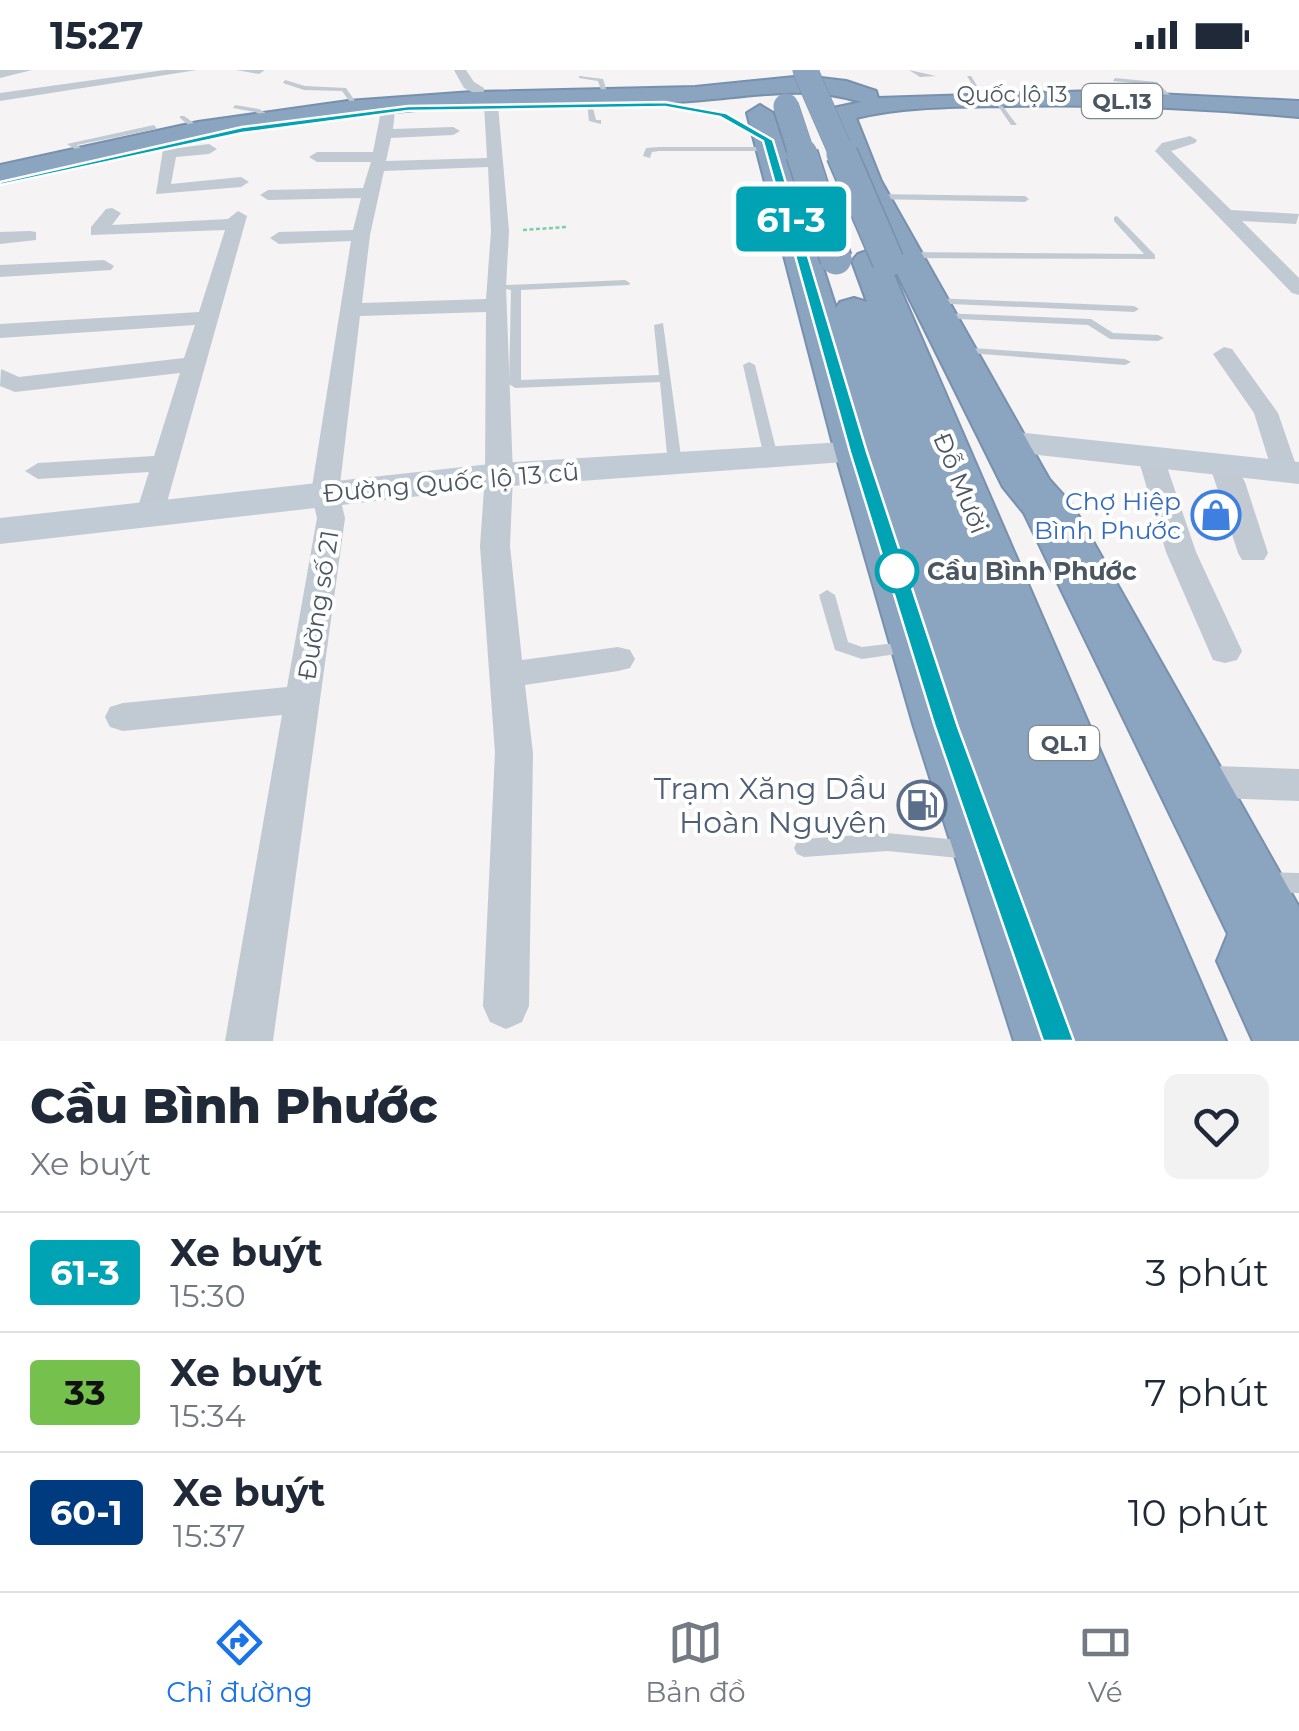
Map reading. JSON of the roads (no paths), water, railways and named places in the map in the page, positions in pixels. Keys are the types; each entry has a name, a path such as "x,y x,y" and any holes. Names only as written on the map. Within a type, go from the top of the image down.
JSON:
{"highway":[{"path":"665,103 754,100 825,125 831,91 891,112 938,90"},
{"name":"Quốc lộ 13","path":"831,91 1167,95 1299,106"},
{"name":"QL.13","path":"605,104 698,94 754,100 831,91"},
{"name":"Đỗ Mười","path":"831,91 874,196 864,260 1182,1041"},
{"name":"QL.1","path":"831,91 864,260"},
{"name":"Quốc lộ 13","path":"982,91 1299,106"},
{"name":"Đỗ Mười","path":"754,100 942,453 989,824 1058,1041"},
{"name":"QL.1","path":"754,100 864,260"},
{"name":"QL.13","path":"0,182 165,141 260,127 380,152 489,103 665,103"},
{"name":"QL.13","path":"0,174 84,153 197,132 356,108 665,103"},
{"name":"Đỗ Mười","path":"864,260 936,309 955,350 921,646 946,727 989,824 1108,1041"},
{"name":"Đỗ Mười","path":"942,453 1047,506 1189,781 1270,882 1299,989"},
{"name":"Đỗ Mười","path":"942,453 1028,508 1298,1041"},
{"name":"QL.1","path":"989,824 987,928 1023,1041"}],"street":[{"path":"0,74 26,70"},
{"path":"34,70 53,90"},
{"path":"0,97 191,70"},
{"path":"242,70 259,70"},
{"path":"458,71 483,70"},
{"path":"458,71 489,103 500,231 503,293 496,546 514,752 506,1006"},
{"path":"268,195 380,152 454,131"},
{"path":"197,132 165,141 162,190 246,174"},
{"path":"1190,140 1166,146 1163,151 1299,289"},
{"path":"317,157 380,152 493,162"},
{"name":"Đường số 21","path":"250,1041 331,518 325,492 362,235 380,152"},
{"path":"158,228 172,202"},
{"path":"1226,215 1296,220"},
{"path":"74,225 108,218 98,231 237,220 150,512"},
{"path":"279,238 362,235"},
{"path":"0,238 30,236"},
{"path":"1272,262 1299,263"},
{"path":"0,271 104,266"},
{"path":"352,310 503,293"},
{"path":"0,331 209,318"},
{"path":"1224,354 1266,413 1292,472"},
{"path":"0,376 15,385 196,364"},
{"name":"Đường Quốc lộ 13 cũ","path":"0,531 499,475 772,458 942,453 1150,455 1292,472"},
{"path":"1150,455 1181,552 1225,650"},
{"path":"38,471 166,463"},
{"path":"1222,463 1232,482 1254,553"},
{"path":"508,675 618,658"},
{"path":"123,717 303,699"},
{"path":"1189,781 1299,785"}],"lane":[{"path":"912,70 938,90"},
{"path":"581,76 601,80 605,104"},
{"path":"1115,80 1155,83 1167,95"},
{"path":"285,82 304,88 344,89 356,108"},
{"path":"982,91 1014,123"},
{"path":"647,156 650,150 754,100"},
{"path":"235,107 250,108 272,119"},
{"path":"84,153 71,144 165,141"},
{"path":"874,196 1026,198"},
{"path":"864,260 1152,258 1117,220"},
{"path":"625,283 503,293 515,384 664,378"},
{"path":"936,309 1134,309"},
{"path":"936,309 1091,322 1110,336 1158,338"},
{"path":"659,325 675,464"},
{"path":"955,350 1124,362"},
{"path":"749,365 772,458"},
{"path":"828,595 841,646 850,652 921,646"},
{"path":"804,848 887,842 989,824"}],"place":[{"name":"Chợ Hiệp Bình Phước","path":"1216,515"},
{"name":"Cầu Bình Phước","path":"897,571"},
{"name":"Trạm Xăng Dầu Hoàn Nguyên","path":"922,805"}]}
